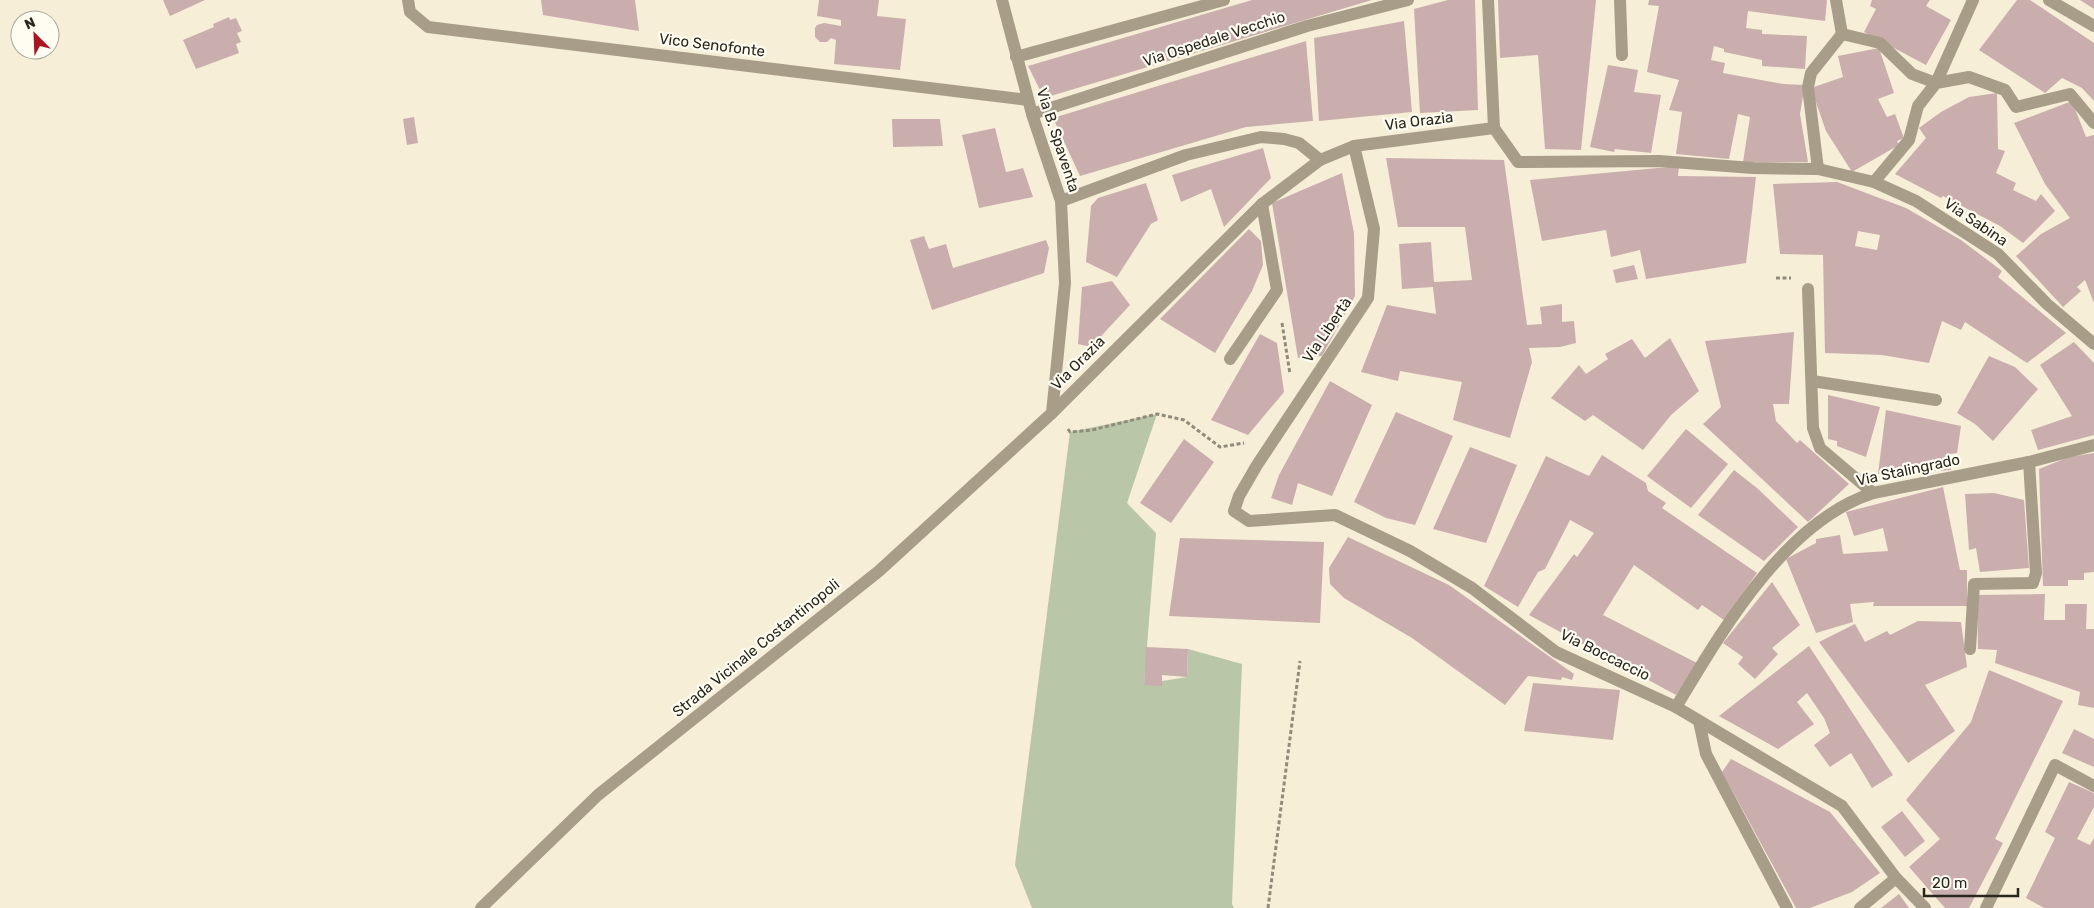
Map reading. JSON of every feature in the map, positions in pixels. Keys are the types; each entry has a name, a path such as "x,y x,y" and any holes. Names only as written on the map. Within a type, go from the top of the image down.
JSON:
{"street":[{"name":"Vico Senofonte","path":"408,0 410,12 428,27 1028,100"},
{"name":"Via B. Spaventa","path":"1002,0 1032,114 1061,200 1065,283 1052,412"},
{"path":"1016,57 1224,0"},
{"name":"Via Ospedale Vecchio","path":"1032,114 1307,26 1408,0"},
{"path":"1488,0 1494,128 1518,162 1659,161 1753,168 1818,169 1874,182 1909,140 1918,106 1936,83 1973,0"},
{"path":"1620,0 1622,55"},
{"path":"1818,169 1808,87 1811,73 1842,34 1836,0"},
{"path":"2049,0 2094,26"},
{"path":"1842,34 1880,43 1912,74 1936,83 1969,77 2006,90 2016,106 2070,94 2094,123"},
{"name":"Via Orazia","path":"1052,412 1262,204 1320,160 1354,146 1494,128"},
{"path":"1061,200 1186,155 1261,137 1284,139 1299,144 1320,160"},
{"name":"Via Libertà","path":"1234,511 1239,496 1368,298 1374,229 1354,146"},
{"name":"Via Sabina","path":"1874,182 1916,202 1998,254 2047,304 2094,344"},
{"path":"1230,359 1277,290 1262,204"},
{"path":"1808,289 1813,428 1820,448 1873,493"},
{"path":"1812,381 1936,400"},
{"name":"Strada Vicinale Costantinopoli","path":"481,908 598,795 879,570 1052,412"},
{"name":"Via Stalingrado","path":"1676,707 1728,624 1788,548 1849,500 1873,493 2029,462 2094,445"},
{"path":"1970,649 1974,584 2033,584 2036,573 2029,462"},
{"name":"Via Boccaccio","path":"1234,511 1249,521 1335,515 1410,551 1472,588 1556,652 1676,707 1842,806 1896,878 1925,908"},
{"path":"1699,721 1706,754 1786,908"},
{"path":"1986,908 2055,766 2094,786"},
{"path":"1860,908 1896,878"}],"path":[{"path":"1277,290 1296,406"},
{"path":"1052,412 1070,432 1092,430 1157,414 1184,420 1220,447 1245,443"},
{"path":"1268,908 1300,661"}],"green space":[{"path":"1157,414 1127,503 1156,533 1144,684 1187,677 1188,649 1242,664 1232,904 1234,908 1032,908 1015,865 1070,432"}],"building":[{"path":"163,0 205,0 170,16"},
{"path":"541,0 635,0 639,31 543,15"},
{"path":"819,0 879,0 877,16 906,19 900,70 834,64 836,40 831,38 827,42 820,42 815,37 815,28 817,25 824,23 841,26 841,20 817,16"},
{"path":"1252,0 1372,0 1044,98 1028,66"},
{"path":"1448,0 1475,0 1478,110 1420,113 1414,9"},
{"path":"1498,0 1596,0 1581,150 1545,149 1538,55 1500,58"},
{"path":"1649,0 1827,0 1825,21 1748,11 1746,28 1762,30 1762,34 1807,36 1805,69 1762,66 1762,60 1724,52 1724,49 1714,46 1711,60 1725,63 1723,73 1783,84 1805,85 1800,114 1808,162 1743,162 1750,117 1738,114 1729,159 1676,154 1682,112 1669,110 1679,80 1647,72 1659,6 1648,5"},
{"path":"1872,0 1930,0 1926,6 1951,20 1926,65 1864,32 1876,9 1870,6"},
{"path":"2017,0 2030,0 2094,43 2094,101 2082,88 2062,78 2045,93 1979,50"},
{"path":"2080,0 2094,0 2094,9"},
{"path":"229,17 230,20 236,18 242,31 237,33 241,42 236,44 239,53 196,69 183,40 214,27 213,24"},
{"path":"1404,21 1412,112 1319,121 1314,38"},
{"path":"1306,41 1313,121 1246,127 1080,176 1053,118"},
{"path":"1879,48 1894,93 1878,99 1887,117 1895,114 1904,138 1897,141 1899,145 1852,172 1826,131 1811,88 1843,77 1838,56"},
{"path":"1608,65 1638,70 1634,92 1661,95 1651,153 1615,149 1614,152 1590,147"},
{"path":"1997,93 1998,149 2005,151 1996,173 2016,183 2013,190 2036,201 2041,194 2055,211 2023,243 2000,226 1943,196 1941,198 1895,174 1926,138 1919,128 1941,112 1969,97"},
{"path":"2072,101 2086,137 2094,135 2094,303 2085,280 2077,287 2081,291 2063,307 2016,256 2041,234 2070,218 2045,184 2014,123"},
{"path":"414,117 418,143 407,145 403,119"},
{"path":"892,119 940,119 943,146 893,147"},
{"path":"995,128 1006,172 1023,168 1033,197 979,208 962,135"},
{"path":"1263,148 1271,178 1224,227 1211,189 1181,202 1172,175"},
{"path":"1386,158 1504,160 1527,325 1542,324 1540,307 1562,304 1562,322 1574,321 1576,343 1560,347 1529,348 1532,362 1510,438 1453,420 1462,382 1400,371 1398,381 1361,372 1387,305 1436,314 1433,287 1402,289 1399,244 1431,242 1434,282 1472,280 1465,227 1398,227"},
{"path":"1679,166 1678,176 1756,177 1746,263 1646,279 1640,250 1611,257 1606,230 1542,241 1530,180"},
{"path":"1342,173 1354,233 1355,296 1322,356 1298,358 1272,203"},
{"path":"1837,182 1906,208 1961,240 2002,271 1998,277 2066,333 2027,363 1965,322 1961,330 1942,321 1929,363 1882,355 1825,353 1823,255 1780,254 1773,184","holes":["1858,231 1880,235 1877,250 1855,246"]},
{"path":"1146,183 1158,220 1151,224 1117,277 1086,262 1091,206 1098,198"},
{"path":"1249,229 1261,241 1263,265 1252,291 1215,353 1160,319"},
{"path":"924,236 929,249 946,244 953,268 1046,240 1049,248 1044,273 932,310 910,240"},
{"path":"1634,265 1638,279 1616,283 1613,270"},
{"path":"1112,281 1130,305 1091,347 1078,344 1082,287"},
{"path":"1794,332 1789,404 1773,404 1776,421 1797,443 1800,440 1849,484 1808,522 1703,424 1721,407 1705,341"},
{"path":"1260,334 1277,343 1284,392 1248,435 1211,420"},
{"path":"1670,338 1699,391 1671,415 1643,450 1593,415 1585,421 1551,398 1579,365 1586,374 1608,359 1605,354 1632,339 1645,358"},
{"path":"2074,342 2094,363 2094,435 2038,450 2031,430 2072,416 2040,365"},
{"path":"1989,356 2015,367 2038,389 1993,441 1975,424 1957,413"},
{"path":"1330,381 1372,405 1332,496 1298,483 1292,505 1271,498 1279,475"},
{"path":"1828,395 1880,407 1866,457 1837,446 1837,441 1828,439"},
{"path":"1886,410 1961,426 1957,453 1950,454 1951,470 1878,474"},
{"path":"1396,412 1453,436 1415,525 1386,518 1354,502"},
{"path":"1686,429 1728,464 1691,508 1647,476"},
{"path":"1184,439 1214,462 1171,523 1140,503"},
{"path":"1470,447 1517,465 1486,543 1433,529"},
{"path":"2094,453 2094,572 2084,573 2084,580 2068,580 2068,586 2043,586 2039,469 2069,457"},
{"path":"1602,455 1646,483 1648,491 1666,503 1662,508 1757,573 1724,620 1702,605 1698,610 1634,565 1603,615 1697,663 1676,695 1529,615 1574,554 1577,557 1594,533 1570,520 1545,569 1538,572 1518,607 1484,586 1546,456 1589,476"},
{"path":"1734,470 1757,488 1798,527 1764,561 1698,515"},
{"path":"1943,487 1960,570 1967,570 1967,606 1873,606 1874,602 1850,604 1853,622 1816,633 1786,559 1816,543 1816,539 1840,535 1843,554 1888,551 1883,528 1854,536 1846,512"},
{"path":"1994,493 2024,500 2029,568 1980,572 1976,548 1969,550 1965,494"},
{"path":"1348,537 1449,585 1574,674 1572,680 1562,677 1561,680 1528,676 1505,705 1412,638 1344,598 1330,584 1329,568"},
{"path":"1180,538 1324,542 1320,623 1169,616"},
{"path":"1772,582 1800,625 1772,648 1778,654 1755,679 1738,664 1743,657 1723,643"},
{"path":"2045,594 2044,620 2065,620 2065,604 2087,604 2086,629 2094,629 2094,708 2078,705 2080,692 1995,663 1997,650 1978,649 1977,595"},
{"path":"1918,621 1961,622 1967,667 1925,685 1955,731 1908,763 1819,642 1855,624 1865,642 1887,631 1890,635"},
{"path":"1809,646 1893,775 1872,788 1851,753 1830,767 1814,745 1830,733 1824,718 1807,693 1797,702 1814,724 1778,749 1719,716"},
{"path":"1146,647 1188,649 1187,677 1162,675 1162,686 1144,685"},
{"path":"1989,670 2063,701 1995,839 2003,843 1969,908 1945,908 1909,867 1940,839 1906,800 1971,722"},
{"path":"1533,683 1620,690 1613,740 1524,731"},
{"path":"2074,729 2094,739 2094,767 2062,753"},
{"path":"1731,759 1830,812 1880,873 1852,892 1810,908 1796,908 1722,772"},
{"path":"2069,782 2094,793 2094,807 2077,839 2090,845 2094,838 2094,908 2044,908 2026,898 2055,838 2045,832"},
{"path":"1902,811 1925,841 1905,857 1881,827"},
{"path":"1899,894 1909,908 1881,908"}]}
